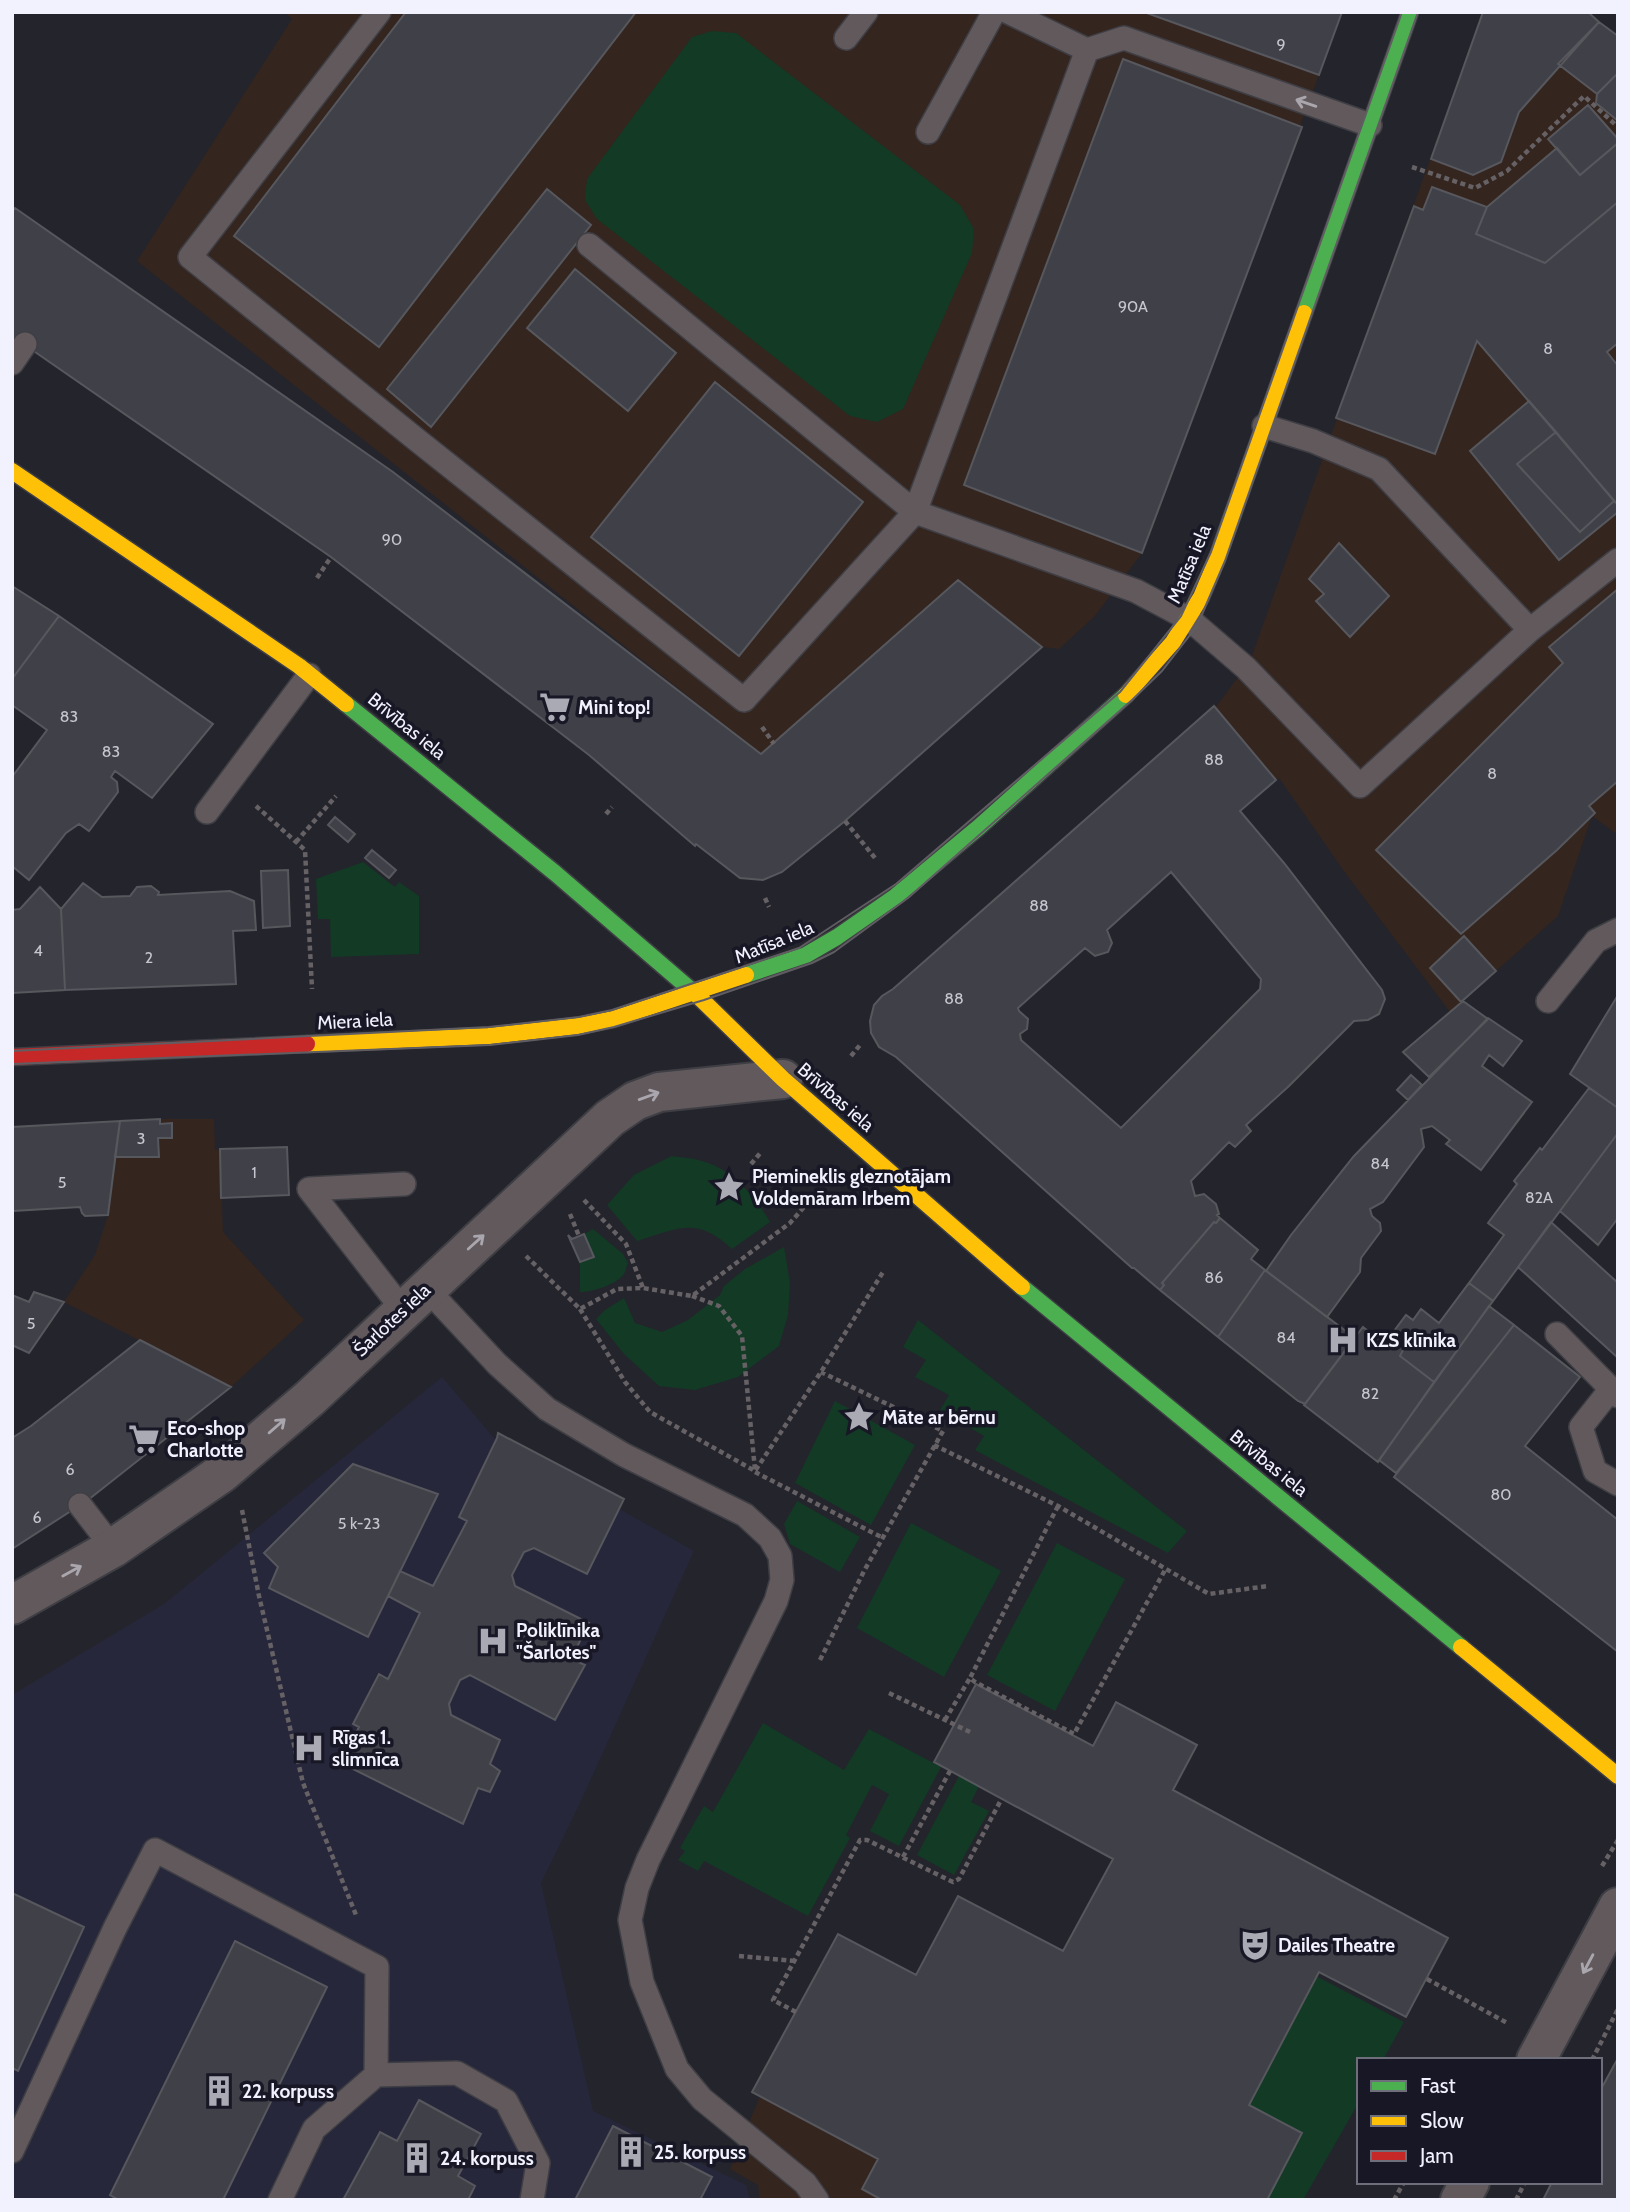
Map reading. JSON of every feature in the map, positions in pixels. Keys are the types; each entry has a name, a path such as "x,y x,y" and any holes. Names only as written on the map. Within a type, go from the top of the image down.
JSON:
{"main road":[{"name":"Matīsa iela","path":"696,993 806,955 901,892 946,856 1120,702 1155,665 1189,620 1218,556 1410,12"},
{"name":"Brīvības iela","path":"12,471 309,675 555,873 696,993 783,1079 1027,1291 1618,1776"},
{"name":"Miera iela","path":"12,1057 489,1036 601,1021 696,993"}],"street":[{"name":"Šarlotes iela","path":"12,1605 113,1548 222,1473 309,1399 610,1118 635,1101 659,1092 783,1079"},
{"path":"1537,2058 1618,1907"},
{"path":"1460,2200 1469,2184"}],"lane":[{"path":"379,12 190,257 744,700 915,512 1087,50"},
{"path":"846,38 866,12"},
{"path":"928,132 993,12"},
{"path":"1008,12 1087,50 1124,38 1370,125"},
{"path":"589,245 915,512 1136,591 1189,620 1246,668 1360,786 1530,630 1618,560"},
{"path":"1264,426 1312,441 1379,469 1530,630"},
{"path":"207,812 309,675"},
{"path":"1548,1001 1596,941 1618,930"},
{"path":"404,1184 309,1189 414,1299 497,1364 547,1409 624,1455 745,1515 770,1538 780,1556 782,1580 771,1611 648,1860 637,1888 631,1920 642,1982 677,2069 702,2099 805,2183 817,2200"},
{"path":"1557,1334 1614,1393 1581,1427 1595,1471 1618,1484"},
{"path":"80,1505 113,1548"},
{"path":"12,2151 115,1928 155,1850 377,1967 376,2075"},
{"path":"280,2200 314,2129 376,2075 457,2073 506,2101 538,2163 532,2200"}],"path":[{"path":"1412,167 1475,188 1507,171 1584,96 1618,128"},
{"path":"317,578 331,557"},
{"path":"229,782 305,850 312,989"},
{"path":"296,842 336,796"},
{"path":"606,814 612,807"},
{"path":"765,898 769,907"},
{"path":"851,1056 860,1045"},
{"path":"751,1164 762,1151"},
{"path":"581,1197 626,1244 643,1288"},
{"path":"692,1296 790,1223 804,1207"},
{"path":"568,1209 579,1236"},
{"path":"523,1253 580,1309 625,1382 650,1412 883,1538"},
{"path":"736,1510 755,1471 821,1373 883,1272"},
{"path":"580,1309 617,1289 643,1288 692,1296 719,1306 742,1336 755,1471"},
{"path":"820,1660 943,1430 821,1373"},
{"path":"934,1445 1058,1506 1209,1594 1268,1586"},
{"path":"240,1501 303,1783 377,1967"},
{"path":"945,1720 970,1678 1058,1506"},
{"path":"970,1678 1074,1734 1165,1570"},
{"path":"889,1693 972,1733"},
{"path":"903,1857 950,1771"},
{"path":"796,2012 773,2000 860,1840 867,1840 953,1882 959,1879 1002,1800"},
{"path":"739,1956 795,1961"},
{"path":"1427,1979 1512,2027"},
{"path":"1593,2058 1618,2009"},
{"path":"1394,2200 1403,2184"},
{"path":"1516,2200 1524,2184"}],"shaded area":[{"path":"284,12 1144,12 1319,75 1142,553 1095,616 1059,649 1042,647 958,581 761,754 137,261 292,19"},
{"path":"1483,12 1588,12 1618,36 1618,835 1592,816 1558,916 1450,1012 1346,874 1279,778 1276,780 1215,708 1250,661"},
{"path":"214,1119 215,1150 220,1149 223,1232 304,1320 231,1387 64,1302 95,1255 108,1215 120,1121"},
{"name":"Rīgas 1. slimnīca","path":"442,1377 495,1439 694,1551 541,1883 593,2111 746,2185 750,2200 12,2200 12,1695 164,1604"},
{"path":"760,2096 878,2159 882,2200 760,2200 758,2185 730,2169"}],"green space":[{"path":"712,31 736,33 960,205 974,229 972,253 903,409 877,422 850,416 597,219 585,200 587,179 692,37"},
{"path":"363,862 395,887 399,882 419,896 419,954 331,957 330,919 318,919 316,879"},
{"path":"672,1156 701,1161 725,1171 751,1195 770,1222 732,1249 708,1232 687,1228 637,1241 607,1205 634,1175"},
{"path":"593,1229 623,1254 628,1263 624,1274 610,1285 580,1292 580,1262 593,1256 584,1234"},
{"path":"784,1247 790,1283 788,1315 779,1346 738,1377 695,1390 659,1386 624,1354 596,1319 624,1298 635,1323 662,1332 688,1320 720,1295 724,1286 745,1269"},
{"path":"918,1320 1187,1531 1168,1553 975,1450 984,1436 940,1410 949,1395 915,1377 926,1360 903,1347"},
{"path":"835,1401 915,1445 871,1525 795,1483"},
{"path":"797,1501 860,1537 840,1572 790,1544 784,1524"},
{"path":"911,1523 1001,1571 944,1677 857,1628"},
{"path":"1057,1543 1125,1579 1055,1711 987,1675"},
{"path":"763,1723 844,1770 869,1729 941,1767 899,1846 870,1831 889,1794 872,1785 846,1835 850,1838 808,1916 704,1861 698,1871 678,1860 685,1851 680,1848 704,1806 713,1812"},
{"path":"959,1776 979,1786 971,1802 989,1811 954,1875 917,1855"},
{"path":"1316,1976 1404,2022 1384,2058 1357,2058 1357,2106 1303,2200 1267,2200 1302,2133 1249,2105"}],"building":[{"path":"406,12 636,12 379,347 234,236"},
{"path":"1144,12 1342,12 1319,75"},
{"path":"1483,12 1588,12 1599,22 1519,112 1501,162 1473,175 1431,159"},
{"path":"1599,22 1618,36 1618,73 1597,94 1558,64"},
{"path":"1123,59 1302,127 1142,553 964,485"},
{"path":"1618,73 1618,121 1596,103 1597,94"},
{"path":"1588,105 1618,139 1618,143 1580,175 1548,139"},
{"path":"1618,143 1618,202 1545,263 1476,234 1487,207 1557,148 1580,175"},
{"path":"1432,187 1487,207 1476,234 1545,263 1618,202 1618,343 1607,352 1618,366 1618,505 1477,341 1435,454 1336,418 1414,206 1423,210"},
{"path":"547,189 591,225 431,427 387,389"},
{"path":"15,208 393,472 761,754 958,580 1042,647 845,821 782,872 763,880 740,878 696,844 695,846 589,755 331,557 12,336 12,212"},
{"path":"575,269 676,353 628,411 527,328"},
{"path":"715,382 863,502 739,656 591,537"},
{"path":"1529,401 1556,432 1517,464 1580,532 1614,501 1618,505 1618,512 1559,560 1470,451"},
{"path":"1556,432 1614,501 1580,532 1517,464"},
{"path":"1339,543 1389,596 1350,637 1316,601 1324,594 1309,579"},
{"path":"12,586 59,616 12,679"},
{"path":"1618,589 1618,781 1589,806 1595,813 1461,934 1376,850 1563,663 1549,647"},
{"path":"59,616 213,724 152,798 115,771 111,777 117,782 118,792 89,831 79,824 66,833 29,880 12,866 12,777 47,730 12,705 12,679"},
{"path":"1214,706 1276,780 1240,811 1284,863 1382,990 1385,999 1379,1014 1368,1020 1354,1021 1246,1125 1251,1131 1235,1147 1229,1142 1191,1181 1195,1196 1204,1194 1216,1204 1220,1218 1162,1283 1164,1285 1160,1290 896,1057 879,1047 871,1033 870,1021 874,1005","holes":["1171,872 1261,979 1260,989 1121,1128 1021,1040 1020,1034 1027,1029 1028,1019 1018,1008 1085,948 1095,956 1108,952 1112,943 1107,930"]},
{"path":"335,817 355,834 348,842 328,825"},
{"path":"372,850 396,870 389,878 365,858"},
{"path":"288,870 290,926 263,928 261,871"},
{"path":"83,883 102,897 130,896 137,887 151,886 159,892 158,895 230,891 254,901 256,930 233,931 236,984 65,990 61,909"},
{"path":"40,887 61,909 65,990 12,993 12,910 20,909"},
{"path":"1464,936 1496,971 1461,1002 1430,968"},
{"path":"1618,995 1618,1108 1570,1074"},
{"path":"1463,1001 1488,1019 1429,1077 1403,1052"},
{"path":"1488,1018 1522,1041 1503,1066 1489,1055 1482,1066 1532,1102 1481,1170 1446,1144 1450,1140 1432,1126 1421,1129 1424,1147 1383,1202 1370,1209 1372,1216 1380,1223 1381,1231 1361,1258 1360,1272 1327,1317 1266,1271 1354,1156"},
{"path":"1411,1075 1422,1085 1408,1100 1397,1090"},
{"path":"1589,1088 1618,1108 1618,1133 1493,1301 1469,1283 1504,1235 1488,1223 1517,1184 1514,1181 1540,1148 1542,1150"},
{"path":"160,1119 160,1124 172,1123 172,1138 158,1138 159,1157 115,1157 120,1121"},
{"path":"120,1121 108,1215 85,1216 80,1207 13,1211 12,1215 12,1127"},
{"path":"1618,1133 1618,1218 1598,1245 1560,1211"},
{"path":"287,1147 289,1195 221,1198 220,1149"},
{"path":"1220,1218 1258,1250 1251,1259 1265,1270 1218,1337 1160,1290 1164,1285 1162,1283"},
{"path":"1551,1222 1618,1283 1618,1358 1518,1267"},
{"path":"584,1234 594,1257 580,1262 568,1235 572,1239"},
{"path":"1265,1270 1355,1338 1305,1404 1218,1337"},
{"path":"1469,1283 1493,1301 1434,1382 1400,1356 1403,1344 1399,1338 1391,1335 1406,1315 1413,1320 1421,1309 1439,1323"},
{"path":"34,1292 64,1302 29,1353 12,1345 12,1295 29,1302"},
{"path":"1489,1306 1514,1325 1396,1473 1379,1460"},
{"path":"1514,1325 1580,1377 1525,1446 1618,1520 1618,1652 1394,1477"},
{"path":"1363,1327 1381,1341 1391,1335 1399,1338 1403,1344 1400,1356 1434,1382 1378,1462 1304,1405"},
{"path":"140,1340 231,1387 88,1500 12,1549 12,1438"},
{"name":"Poliklīnika \"Šarlotes\"","path":"498,1433 624,1499 587,1574 534,1548 524,1552 512,1575 515,1586 589,1623 571,1659 585,1665 555,1720 470,1675 460,1680 449,1704 451,1715 500,1740 490,1764 500,1771 490,1792 478,1788 463,1824 341,1763 359,1727 353,1724 379,1674 388,1679 420,1613 388,1596 400,1571 433,1586 467,1521 459,1517"},
{"path":"353,1464 438,1494 368,1637 269,1588 278,1567 264,1553"},
{"name":"Dailes Theatre","path":"976,1684 1093,1746 1116,1702 1197,1745 1173,1790 1448,1938 1406,2017 1319,1972 1249,2105 1302,2133 1267,2200 882,2200 862,2189 878,2159 752,2092 838,1934 916,1975 958,1896 1063,1951 1113,1859 934,1762"},
{"path":"12,1893 84,1927 18,2071 12,2068"},
{"name":"22. korpuss","path":"235,1941 327,1987 223,2200 119,2200 110,2195"},
{"path":"1618,2058 1618,2200 1543,2200 1551,2184 1602,2184 1602,2087"},
{"name":"24. korpuss","path":"419,2100 481,2134 458,2176 475,2186 468,2200 343,2200 380,2132 397,2141"},
{"name":"25. korpuss","path":"613,2126 712,2177 700,2200 575,2200"}],"tram line":[{"path":"12,1051 489,1027 579,1017 612,1010 799,948 896,884 1120,692 1181,616 1211,552 1402,12"},
{"path":"12,1064 490,1045 578,1035 704,1000 812,963 834,952 908,898 1132,700 1162,671 1197,626 1225,561 1418,12"}],"traffic: fast":[{"path":"1304,313 1410,12"},
{"path":"746,975 806,955 896,896 979,827 1126,695"},
{"path":"346,704 555,873 698,996"},
{"path":"1022,1287 1461,1647"}],"traffic: slow":[{"path":"1126,695 1173,642 1201,597 1304,313"},
{"path":"12,471 299,666 346,704"},
{"path":"307,1044 489,1036 578,1026 613,1019 746,975"},
{"path":"698,996 783,1079 1022,1287"},
{"path":"1461,1647 1618,1776"}],"traffic: jam":[{"path":"12,1057 307,1044"}],"place":[{"name":"Mini top!","path":"555,707"},
{"name":"Piemineklis gleznotājam Voldemāram Irbem","path":"729,1187"},
{"name":"KZS klīnika","path":"1343,1340"},
{"name":"Māte ar bērnu","path":"859,1417"},
{"name":"Eco-shop Charlotte","path":"144,1439"},
{"name":"Poliklīnika \"Šarlotes\"","path":"493,1641"},
{"name":"Rīgas 1. slimnīca","path":"309,1748"},
{"name":"Dailes Theatre","path":"1255,1945"},
{"name":"22. korpuss","path":"219,2091"},
{"name":"25. korpuss","path":"631,2152"},
{"name":"24. korpuss","path":"417,2158"}]}
